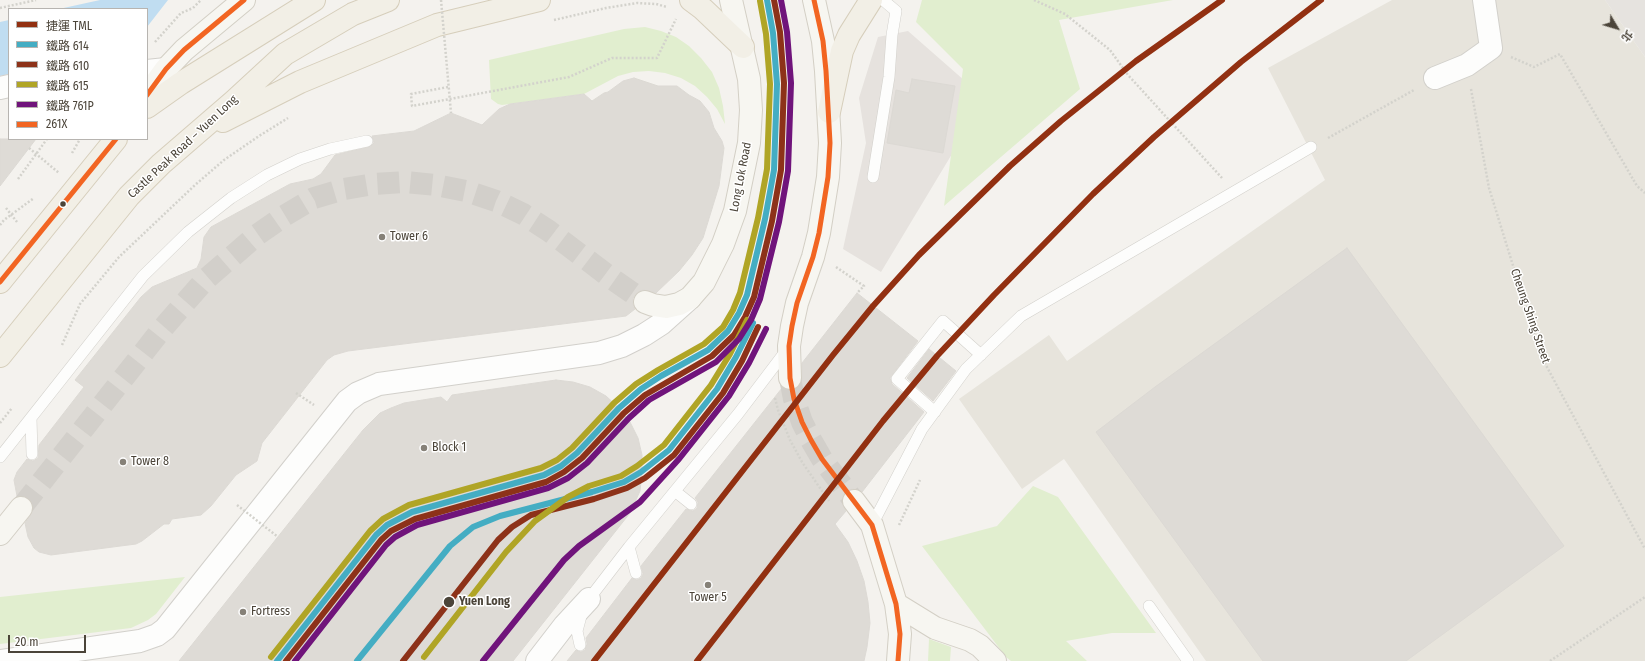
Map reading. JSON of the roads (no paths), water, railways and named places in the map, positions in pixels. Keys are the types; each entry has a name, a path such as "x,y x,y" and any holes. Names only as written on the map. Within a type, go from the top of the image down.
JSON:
{"main road":[{"path":"148,92 156,70 184,50 244,0"},
{"path":"148,106 181,83 314,0"},
{"name":"Castle Peak Road – Yuen Long","path":"0,356 129,196 161,164 285,54 353,14 388,0"},
{"path":"195,135 300,82 437,25 539,0"},
{"path":"691,0 703,9 743,47"},
{"name":"Long Lok Road","path":"645,302 666,307 679,304 690,298 704,282 723,244 735,211 749,143 750,117 749,78 731,0"},
{"path":"790,378 789,346 797,303 813,257 824,205 830,143 829,112 822,41 814,0"},
{"path":"829,112 842,51 849,35 871,0"},
{"path":"0,282 115,140"},
{"path":"854,501 872,525 896,604 900,634 898,661"},
{"path":"0,534 20,508"},
{"path":"896,604 935,628 970,640 980,646 995,661"}],"street":[{"path":"1435,78 1467,65 1491,48 1484,0"},
{"path":"1,661 140,641 157,635 165,629 347,401 358,393 378,384 599,353 622,346 644,335 661,324 690,298"},
{"path":"537,661 564,626 589,599"}],"lane":[{"path":"873,177 889,77 892,35 896,11 883,0"},
{"path":"0,457 144,276 188,232 231,198 267,175 306,157 330,149 367,141"},
{"path":"872,525 922,429 966,369 1021,316 1311,147"},
{"path":"935,412 897,379 944,321 980,355"},
{"path":"580,645 578,630 580,616 589,599 629,547 676,492 738,414 789,346"},
{"path":"31,418 32,454"},
{"path":"676,492 691,504"},
{"path":"629,547 636,573"},
{"path":"1149,606 1188,661"}],"water":[{"path":"100,0 168,0 148,26 148,8 64,8"},
{"path":"8,20 8,74 0,76 0,22"}],"tunnel":[{"path":"21,508 162,329 205,280 257,235 284,216 314,198 344,189 374,184 405,182 436,185 466,191 496,201 523,214 549,231 645,302"},
{"path":"790,378 794,399 802,422 811,440 822,459 854,501"}],"metro line":[{"name":"TML","path":"594,661 833,355 873,306 919,255 1010,166 1061,121 1136,61 1222,0"},
{"name":"TML","path":"697,661 883,421 937,356 994,295 1093,194 1154,137 1241,62 1321,0"}],"rail line":[{"name":"614","path":"277,661 376,535 387,525 412,512 544,475 561,466 577,453 619,408 641,389 708,350 728,331 739,313 747,295 765,219 774,170 777,84 773,33 767,0"},
{"name":"610","path":"286,661 381,540 391,531 415,519 546,482 564,472 582,458 624,413 645,395 712,356 734,335 745,317 754,297 772,221 781,170 784,83 780,32 774,0"},
{"name":"761P","path":"295,661 386,545 395,537 417,525 548,488 568,478 587,463 629,418 649,400 716,362 739,339 751,320 760,299 779,222 788,171 791,83 787,32 781,0"},
{"name":"615","path":"271,657 370,531 383,519 409,505 541,468 557,460 572,448 614,403 636,384 704,344 723,327 733,310 740,293 758,218 767,169 770,84 766,34 760,1"},
{"name":"615","path":"424,657 506,552 535,521 568,497 589,486 621,476 637,466 664,445 711,385 730,354 747,320"},
{"name":"614","path":"357,661 450,546 473,527 500,516 624,482 641,472 669,450 717,389 736,357 753,323"},
{"name":"610","path":"403,661 498,540 512,527 531,515 594,499 627,488 645,478 674,455 723,393 742,361 758,327"},
{"name":"761P","path":"483,661 564,560 579,546 640,502 679,459 729,396 749,363 766,329"}],"place":[{"name":"Tower 6","path":"382,237"},
{"name":"Block 1","path":"424,448"},
{"name":"Tower 8","path":"123,462"},
{"name":"Tower 5","path":"708,585"},
{"name":"Yuen Long","path":"449,602"},
{"name":"Fortress","path":"243,612"}]}
